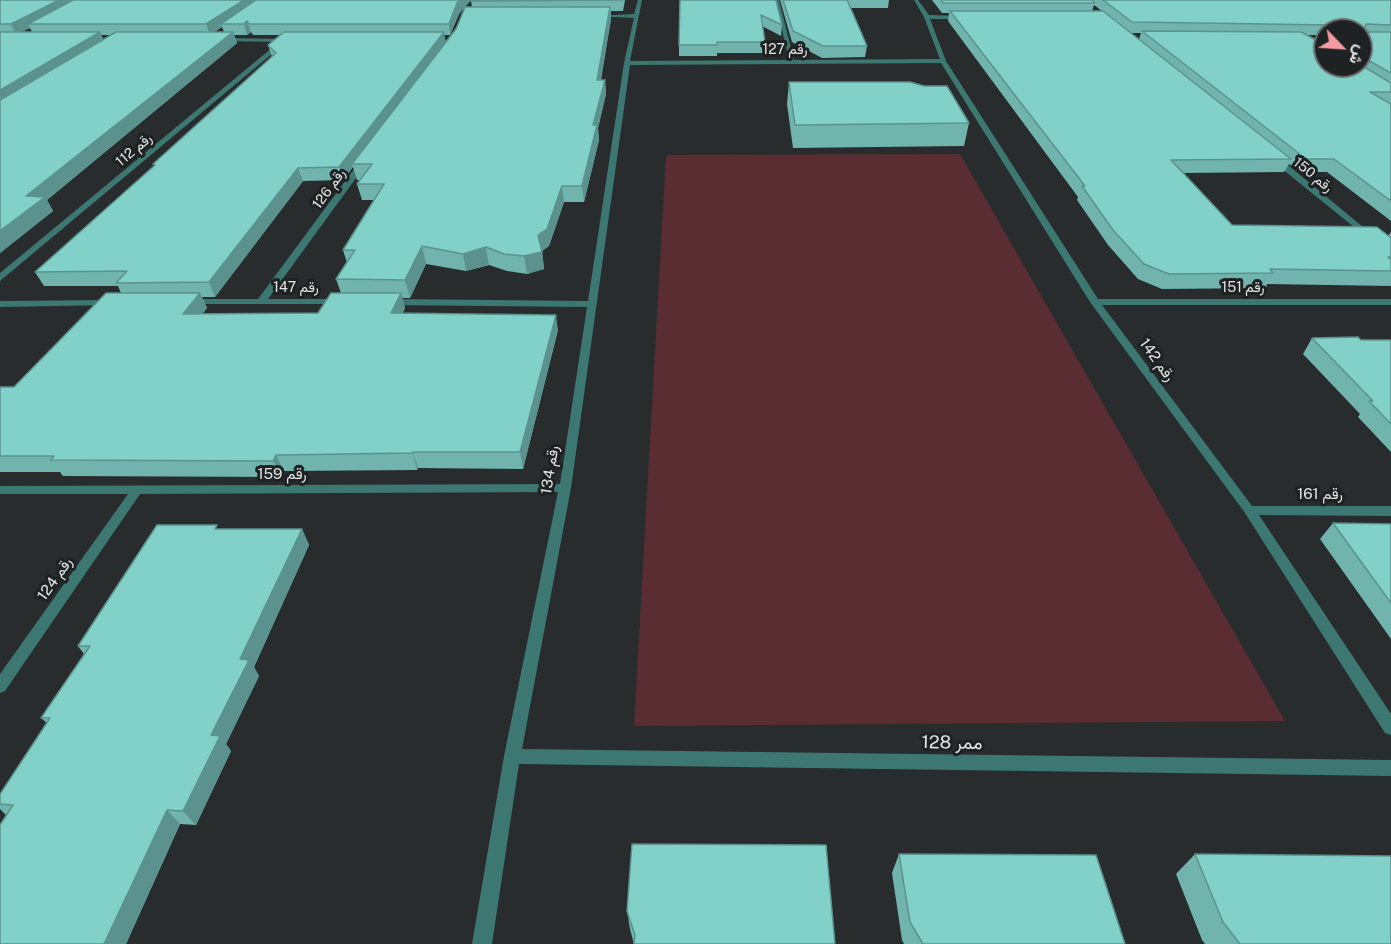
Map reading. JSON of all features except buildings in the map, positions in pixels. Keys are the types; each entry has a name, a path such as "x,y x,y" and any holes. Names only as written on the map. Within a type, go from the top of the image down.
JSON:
{"street":[{"name":"رقم 134","path":"482,944 512,756 565,488 627,63 640,0"},
{"path":"777,0 792,62"},
{"name":"رقم 142","path":"916,0 927,17 944,61 1095,302 1249,510 1391,728"},
{"path":"591,16 637,16"},
{"path":"927,17 974,17"},
{"path":"222,33 212,39 295,41"},
{"name":"رقم 112","path":"0,278 284,41"},
{"name":"رقم 127","path":"627,63 944,61"},
{"name":"رقم 150","path":"1263,150 1391,254"},
{"name":"رقم 126","path":"261,302 371,152"},
{"name":"رقم 147","path":"178,302 356,302"},
{"path":"379,302 592,304"},
{"name":"رقم 151","path":"1095,302 1391,302"},
{"path":"0,304 119,303"},
{"name":"رقم 159","path":"0,490 565,488"},
{"name":"رقم 124","path":"0,686 136,491"},
{"name":"رقم 161","path":"1249,510 1391,511"},
{"name":"ممر 128","path":"512,756 1391,768"}],"shaded area":[{"path":"960,154 1285,721 634,726 666,155"}]}
